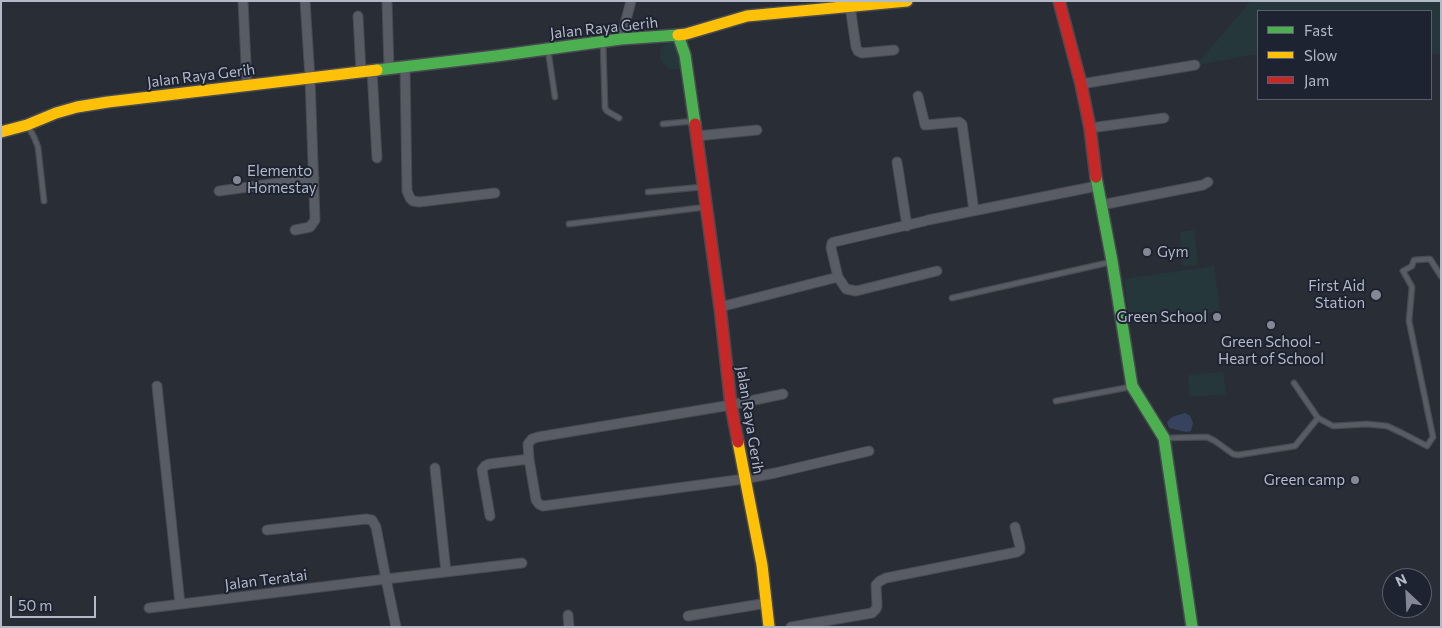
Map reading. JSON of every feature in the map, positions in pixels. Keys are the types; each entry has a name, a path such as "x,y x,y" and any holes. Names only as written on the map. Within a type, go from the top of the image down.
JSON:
{"street":[{"path":"243,1 247,85"},
{"path":"295,230 310,227 315,220 305,1"},
{"path":"387,1 389,69"},
{"path":"621,38 631,1"},
{"path":"678,35 747,16 907,1"},
{"path":"1059,1 1081,84 1090,128 1100,205 1112,262 1132,386 1164,438 1192,627"},
{"path":"850,6 858,51 862,53 894,50"},
{"path":"358,16 367,71 377,158"},
{"name":"Jalan Raya Gerih","path":"1,132 27,125 56,113 108,102 389,69 621,38 678,35 685,55 705,187 731,405 762,565 769,627"},
{"path":"1081,84 1196,65"},
{"path":"405,67 407,191 410,198 413,201 419,202 495,193"},
{"path":"918,96 925,125 958,122 962,124 974,211"},
{"path":"1090,128 1164,118"},
{"path":"697,136 757,130"},
{"path":"897,162 906,226"},
{"path":"219,191 314,178"},
{"path":"1100,205 1203,185 1208,182"},
{"path":"936,271 856,291 846,289 838,277 831,248 832,243 837,240 1097,186"},
{"path":"720,308 838,277"},
{"path":"157,386 180,604"},
{"path":"784,394 731,405 538,436 528,444 536,500 543,506 744,478 775,473 869,451"},
{"path":"490,516 482,470 489,464 529,459"},
{"path":"435,468 446,572"},
{"path":"267,530 366,519 372,520 376,527 396,627"},
{"path":"791,627 872,613 877,606 876,585 883,579 1017,552 1020,550 1020,547 1015,527"},
{"name":"Jalan Teratai","path":"149,608 522,563"},
{"path":"688,616 767,603"},
{"path":"568,615 569,627"}],"lane":[{"path":"603,41 604,105 607,111 619,118"},
{"path":"548,49 555,97"},
{"path":"663,124 695,121"},
{"path":"27,125 38,147 44,201"},
{"path":"648,192 705,187"},
{"path":"569,224 707,207"},
{"path":"1294,384 1318,418 1334,426 1367,424 1387,426 1427,446 1433,437 1409,320 1412,287 1403,271 1412,266 1414,260 1430,259 1441,276"},
{"path":"952,298 1112,262"},
{"path":"1056,401 1132,386"},
{"path":"1164,438 1207,437 1215,440 1233,454 1238,455 1295,446 1318,418"}],"shaded area":[{"path":"1251,1 1441,1 1441,54 1432,54 1432,10 1257,10 1257,54 1196,65"},
{"path":"678,40 684,67 669,69 660,58 661,48 668,41"},
{"path":"1194,230 1198,265 1182,266 1180,232"},
{"path":"1214,266 1220,311 1130,323 1124,279"},
{"path":"1223,372 1226,394 1189,397 1188,375"}],"water":[{"path":"1185,413 1190,416 1193,423 1191,431 1186,432 1169,428 1167,422 1172,417"}],"traffic: fast":[{"path":"377,70 621,39 678,35 685,55 695,124"},
{"path":"1096,177 1112,261 1132,386 1164,438 1192,627"}],"traffic: slow":[{"path":"678,35 747,16 907,1"},
{"path":"1,132 77,107 377,70"},
{"path":"738,442 762,565 769,627"}],"traffic: jam":[{"path":"1059,1 1081,84 1090,128 1096,177"},
{"path":"695,124 720,307 731,405 738,442"}],"place":[{"name":"Elemento Homestay","path":"237,180"},
{"name":"Gym","path":"1147,252"},
{"name":"First Aid Station","path":"1376,295"},
{"name":"Green School","path":"1217,317"},
{"name":"Green School - Heart of School","path":"1271,325"},
{"name":"Green camp","path":"1355,480"}]}
